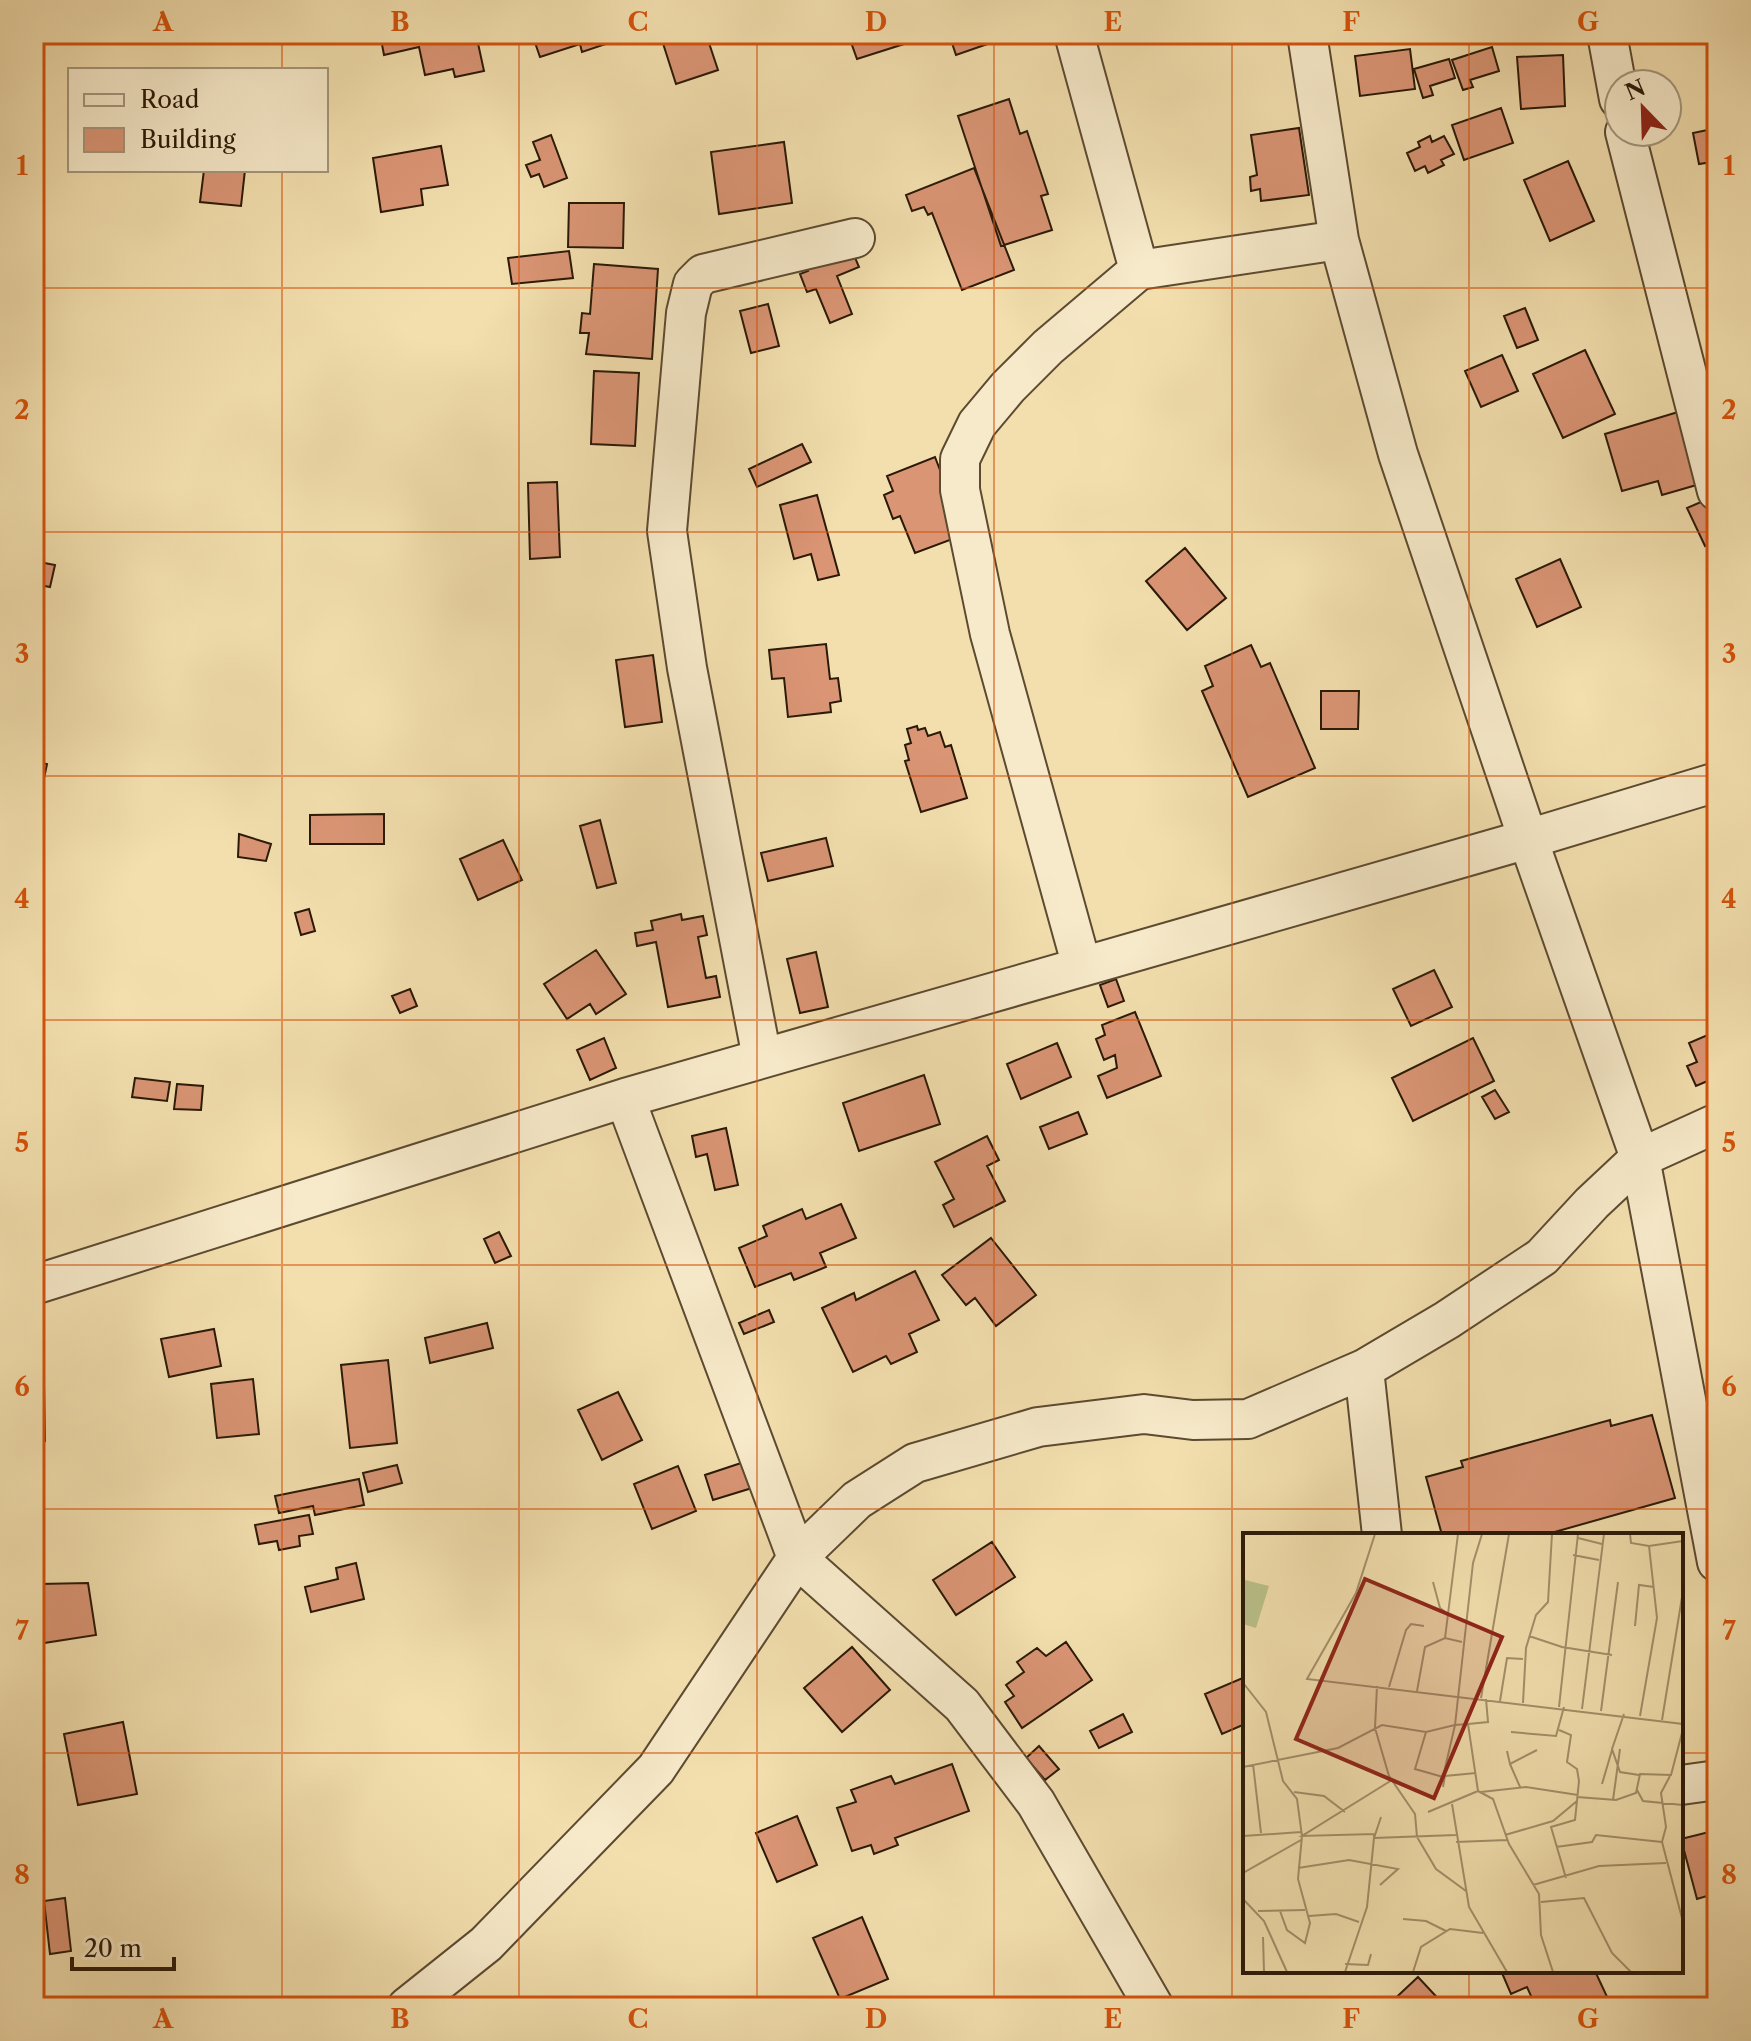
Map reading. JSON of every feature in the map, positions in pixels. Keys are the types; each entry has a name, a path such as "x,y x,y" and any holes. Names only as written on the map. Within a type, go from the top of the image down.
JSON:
{"street":[{"path":"1074,34 1139,270"},
{"path":"1307,34 1339,240 1398,454 1640,1158 1717,1562"},
{"path":"1607,34 1613,68"},
{"path":"1629,148 1717,491"},
{"path":"762,1058 687,668 667,531 680,358 693,284 703,274 855,238"},
{"path":"1082,967 990,634 960,490 960,459 977,424 1008,387 1048,347 1139,270 1339,240"},
{"path":"34,1285 625,1098 1717,782"},
{"path":"625,1098 797,1558 962,1705 1036,1803 1154,2007"},
{"path":"407,2007 486,1944 656,1769 797,1558 857,1500 915,1463 1038,1427 1144,1414 1193,1420 1248,1419 1364,1369 1447,1320 1542,1257 1592,1203 1640,1158 1717,1123"},
{"path":"1364,1369 1382,1533"},
{"path":"1683,1785 1717,1780"}],"building":[{"path":"380,34 476,34 484,71 455,77 453,69 425,75 419,47 384,55"},
{"path":"532,34 602,34 606,44 582,52 580,44 540,57"},
{"path":"660,34 706,34 718,70 676,84"},
{"path":"848,34 901,34 904,44 857,59"},
{"path":"949,34 994,34 996,41 956,55"},
{"path":"1492,47 1499,71 1470,80 1473,87 1463,90 1452,60"},
{"path":"1410,49 1415,89 1360,96 1355,56"},
{"path":"1563,55 1565,106 1521,109 1517,57"},
{"path":"1449,59 1455,78 1430,86 1433,95 1423,98 1414,69"},
{"path":"1009,99 1020,134 1027,131 1048,194 1041,196 1052,230 1001,246 958,116"},
{"path":"1501,108 1513,143 1464,160 1452,125"},
{"path":"1299,128 1309,195 1261,201 1260,189 1251,191 1250,177 1257,175 1251,135"},
{"path":"1717,128 1717,188 1712,162 1699,164 1693,133"},
{"path":"551,135 567,178 544,187 539,174 531,177 526,165 540,160 533,142"},
{"path":"1430,136 1432,142 1444,136 1454,154 1441,160 1444,165 1428,173 1425,166 1415,171 1407,153 1420,147 1418,142"},
{"path":"784,142 792,203 719,214 711,152"},
{"path":"441,146 448,185 421,189 423,205 381,212 373,158"},
{"path":"1568,161 1594,221 1550,241 1524,180"},
{"path":"974,168 1014,270 962,290 932,213 928,215 924,207 912,211 906,195"},
{"path":"204,172 245,172 241,206 200,202"},
{"path":"569,203 624,203 623,248 568,247"},
{"path":"845,234 859,267 837,276 852,314 830,323 816,289 807,292 800,274 808,271 800,252"},
{"path":"569,251 573,278 512,284 508,258"},
{"path":"594,264 658,269 652,359 586,354 589,333 580,333 582,313 590,314"},
{"path":"768,304 779,346 751,353 740,311"},
{"path":"1525,308 1538,340 1517,348 1504,316"},
{"path":"1585,350 1615,414 1563,438 1533,374"},
{"path":"1502,355 1518,391 1481,407 1465,371"},
{"path":"594,371 639,373 635,446 591,444"},
{"path":"1678,412 1700,484 1662,495 1658,481 1622,491 1605,434"},
{"path":"802,444 811,462 757,487 749,469"},
{"path":"935,457 948,491 941,493 958,537 915,553 900,516 893,519 884,495 893,491 887,476"},
{"path":"557,482 560,557 530,559 528,483"},
{"path":"817,495 839,575 818,580 811,554 794,559 780,505"},
{"path":"1710,498 1717,513 1717,556 1714,558 1687,508"},
{"path":"1185,548 1226,598 1187,630 1146,581"},
{"path":"1560,559 1581,607 1537,627 1516,579"},
{"path":"34,561 55,565 50,587 34,584"},
{"path":"826,644 830,679 838,678 841,701 830,703 831,712 788,717 784,678 772,679 769,650"},
{"path":"1251,645 1261,667 1270,663 1315,768 1248,797 1202,691 1213,686 1205,666"},
{"path":"653,655 662,722 625,727 616,660"},
{"path":"1321,691 1359,691 1358,729 1321,729"},
{"path":"917,726 918,730 925,728 928,736 940,732 945,747 951,745 967,798 921,812 905,761 909,760 905,745 911,743 907,729"},
{"path":"34,762 47,764 42,788 34,786"},
{"path":"384,814 384,844 310,844 310,815"},
{"path":"600,820 616,883 597,888 580,826"},
{"path":"239,834 271,844 266,861 238,857"},
{"path":"826,838 833,866 768,881 761,853"},
{"path":"503,840 522,880 478,900 460,859"},
{"path":"309,909 315,931 301,935 295,913"},
{"path":"681,914 682,920 703,916 707,935 698,937 706,978 716,976 720,997 668,1007 656,942 637,946 635,933 653,930 651,921"},
{"path":"596,950 626,994 596,1014 590,1004 567,1019 544,984"},
{"path":"816,952 828,1007 800,1013 787,959"},
{"path":"1434,970 1452,1007 1411,1026 1393,989"},
{"path":"1116,979 1124,1001 1108,1007 1100,985"},
{"path":"410,989 417,1006 400,1013 392,996"},
{"path":"1135,1012 1161,1076 1107,1098 1098,1076 1117,1068 1115,1055 1104,1060 1096,1039 1105,1035 1102,1025"},
{"path":"1717,1031 1717,1077 1696,1086 1687,1066 1697,1062 1689,1043"},
{"path":"604,1038 616,1068 590,1080 577,1050"},
{"path":"1473,1038 1494,1081 1413,1121 1392,1078"},
{"path":"1057,1043 1071,1077 1021,1099 1007,1064"},
{"path":"924,1075 940,1124 859,1151 843,1103"},
{"path":"135,1078 170,1082 167,1101 132,1097"},
{"path":"177,1084 203,1086 201,1110 174,1109"},
{"path":"1495,1090 1509,1112 1495,1119 1482,1097"},
{"path":"1078,1112 1087,1134 1049,1149 1040,1127"},
{"path":"726,1128 738,1185 715,1190 707,1154 696,1157 692,1136"},
{"path":"987,1136 999,1160 987,1166 1005,1201 954,1227 943,1205 954,1199 935,1162"},
{"path":"841,1204 856,1238 820,1253 826,1267 794,1280 791,1273 755,1287 739,1248 767,1236 763,1226 802,1209 806,1219"},
{"path":"499,1232 511,1256 495,1263 484,1239"},
{"path":"991,1238 1036,1295 996,1326 975,1298 966,1305 942,1275"},
{"path":"915,1271 939,1320 909,1334 917,1352 891,1364 886,1356 853,1372 822,1308 854,1293 856,1300"},
{"path":"769,1310 774,1322 744,1334 739,1323"},
{"path":"487,1323 493,1348 430,1363 425,1338"},
{"path":"214,1329 221,1366 169,1377 161,1339"},
{"path":"388,1360 397,1443 350,1448 341,1365"},
{"path":"253,1379 259,1434 217,1438 211,1384"},
{"path":"44,1386 45,1441 34,1441 34,1387"},
{"path":"618,1392 642,1440 602,1460 578,1410"},
{"path":"1652,1415 1675,1498 1551,1533 1441,1533 1426,1477 1463,1467 1461,1461 1610,1420 1611,1426"},
{"path":"744,1462 752,1488 713,1500 705,1475"},
{"path":"397,1465 402,1483 368,1492 363,1473"},
{"path":"678,1466 696,1511 652,1529 634,1484"},
{"path":"359,1479 364,1505 315,1515 313,1506 279,1513 275,1496"},
{"path":"309,1515 313,1534 299,1536 300,1546 279,1550 277,1541 259,1544 255,1525"},
{"path":"992,1542 1015,1577 956,1615 933,1580"},
{"path":"356,1563 364,1599 311,1612 305,1587 338,1579 336,1568"},
{"path":"88,1583 96,1635 44,1643 39,1584"},
{"path":"1066,1642 1092,1680 1022,1728 1005,1702 1014,1696 1006,1685 1024,1672 1017,1662 1037,1648 1046,1656"},
{"path":"852,1647 890,1690 842,1732 804,1688"},
{"path":"1243,1678 1243,1725 1222,1734 1205,1694"},
{"path":"1123,1714 1132,1732 1099,1748 1090,1731"},
{"path":"123,1722 137,1794 78,1805 64,1734"},
{"path":"1039,1746 1059,1769 1045,1780 1026,1758"},
{"path":"952,1764 969,1811 895,1838 898,1845 874,1854 871,1845 852,1851 837,1808 856,1802 851,1790 891,1776 895,1784"},
{"path":"797,1816 817,1865 777,1882 756,1833"},
{"path":"1717,1830 1717,1893 1697,1899 1683,1838"},
{"path":"65,1898 71,1951 50,1954 44,1901"},
{"path":"862,1917 888,1979 840,1999 813,1938"},
{"path":"1502,1973 1596,1973 1609,2001 1595,2007 1536,2007 1527,1987 1511,1994"},
{"path":"1418,1977 1446,2007 1386,2007"},
{"path":"43,1991 46,2007 34,2007 34,1992"}]}
